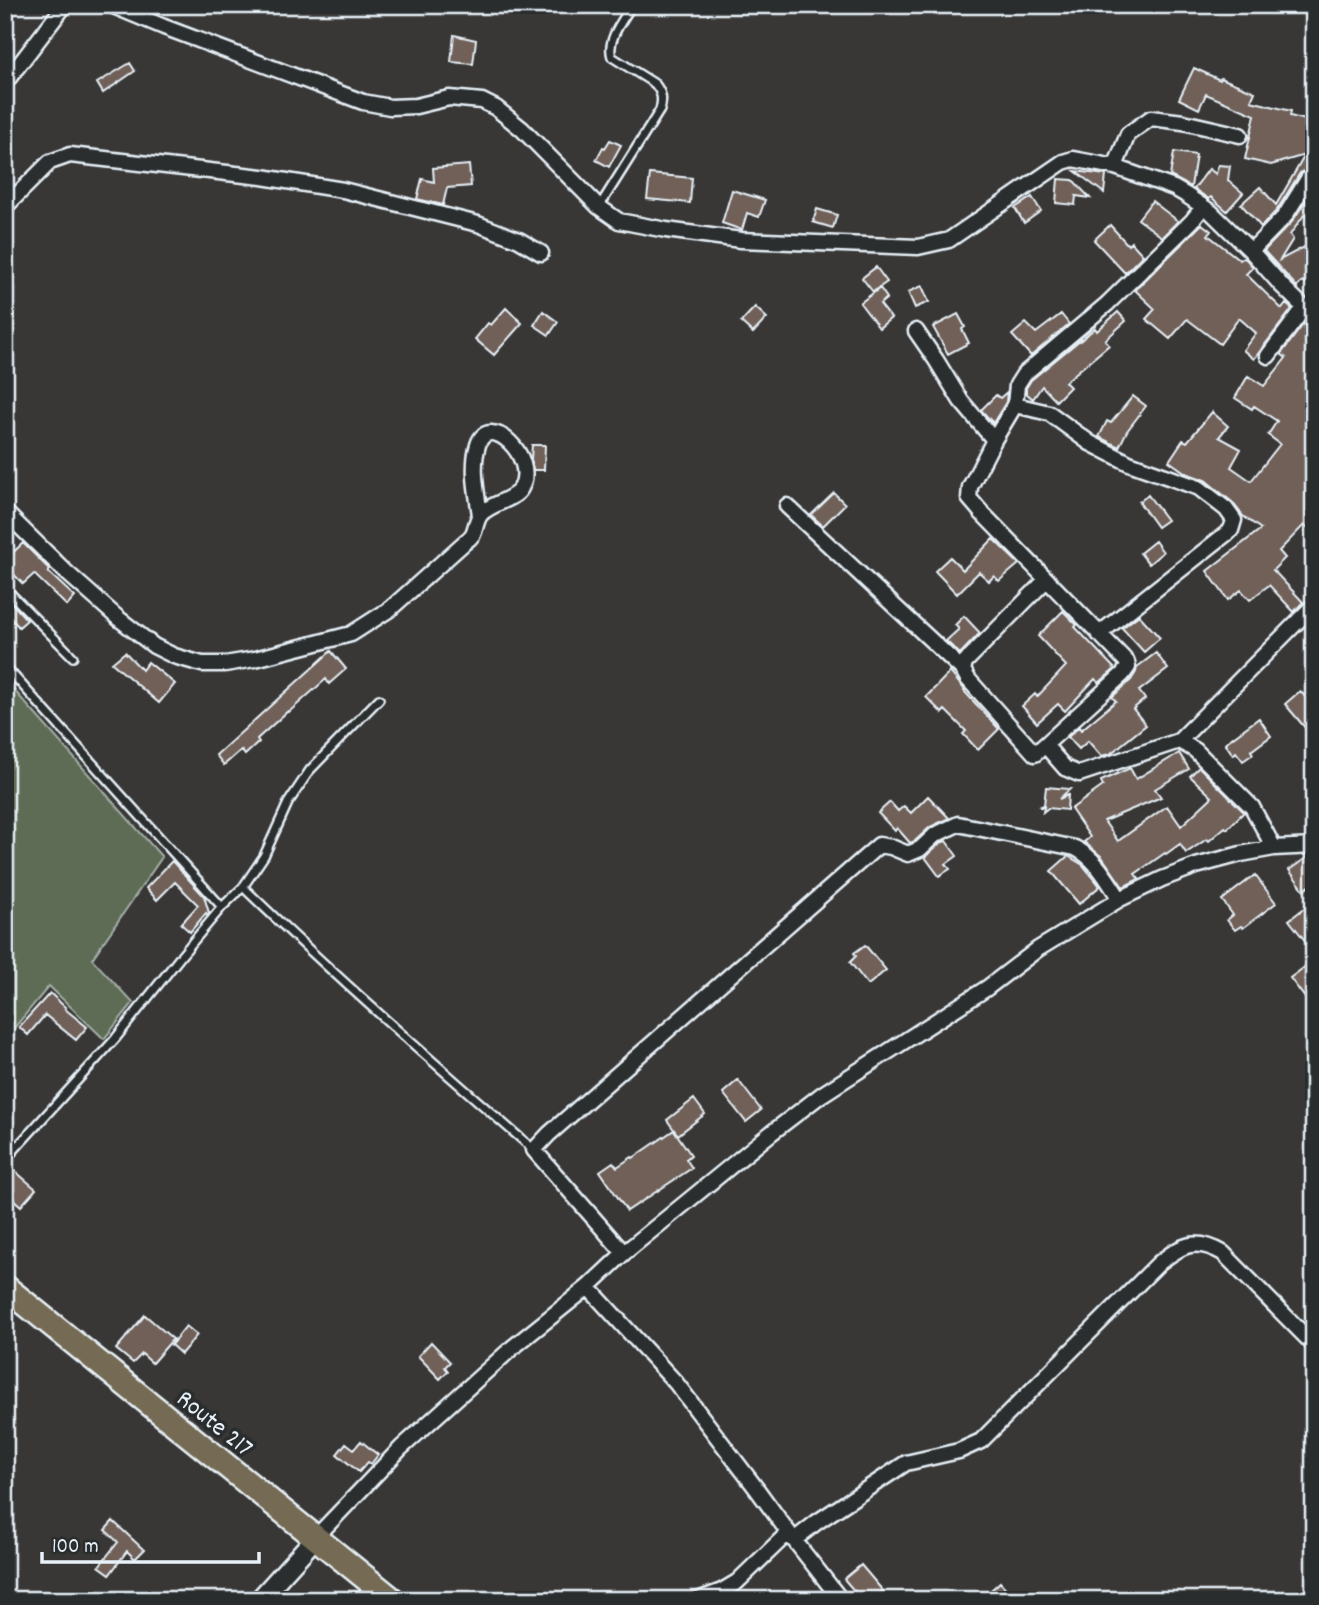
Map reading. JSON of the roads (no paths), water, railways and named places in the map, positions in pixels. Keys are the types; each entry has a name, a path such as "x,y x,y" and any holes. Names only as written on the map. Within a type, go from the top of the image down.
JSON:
{"main road":[{"name":"Route 217","path":"5,1287 393,1600"}],"street":[{"path":"5,83 65,5"},
{"path":"111,5 363,102 390,107 415,106 449,98 482,101 496,108 522,129 599,207 619,221 666,230 728,238 919,247 948,240 1063,162 1073,159 1115,167 1174,188 1211,212 1309,312 1268,356"},
{"path":"1115,167 1128,134 1151,118 1240,135"},
{"path":"5,207 50,162 70,155 262,177 343,190 478,224 519,240 541,253"},
{"path":"1251,251 1284,216 1308,179"},
{"path":"787,506 963,670 968,680 1035,754 1128,667 969,498 970,487 1016,405 1017,385 1024,374 1107,304 1203,207"},
{"path":"916,331 961,401 994,440"},
{"path":"1016,405 1049,413 1090,443 1129,463 1199,488 1226,509 1234,520 1231,530 1099,634"},
{"path":"5,512 66,572 154,646 174,656 202,664 225,664 255,659 351,634 390,609 473,534 480,515 475,479 478,444 482,436 489,433 503,436 514,446 524,466 525,476 516,494 480,515"},
{"path":"963,670 965,662 1046,580"},
{"path":"1045,745 1065,768 1079,774 1179,741 1314,605"},
{"path":"1179,741 1195,750 1252,807 1274,848"},
{"path":"624,1253 534,1150 879,845 908,854 920,849 935,835 958,824 1075,848 1096,864 1120,899"},
{"path":"259,1600 401,1448 512,1348 624,1253 821,1095 987,988 1038,948 1120,899 1162,878 1241,853 1314,846"},
{"path":"698,1600 737,1582 791,1536 817,1522 906,1463 959,1451 981,1441 1159,1263 1177,1249 1196,1243 1211,1246 1223,1253 1314,1345"},
{"path":"587,1287 676,1383 841,1600"}],"lane":[{"path":"599,207 660,110 663,99 655,83 612,57 612,38 632,5"},
{"path":"5,588 72,657"},
{"path":"5,666 222,907"},
{"path":"5,1160 115,1039 222,907 243,887 264,856 288,803 310,770 379,699"},
{"path":"243,887 534,1150"}]}
